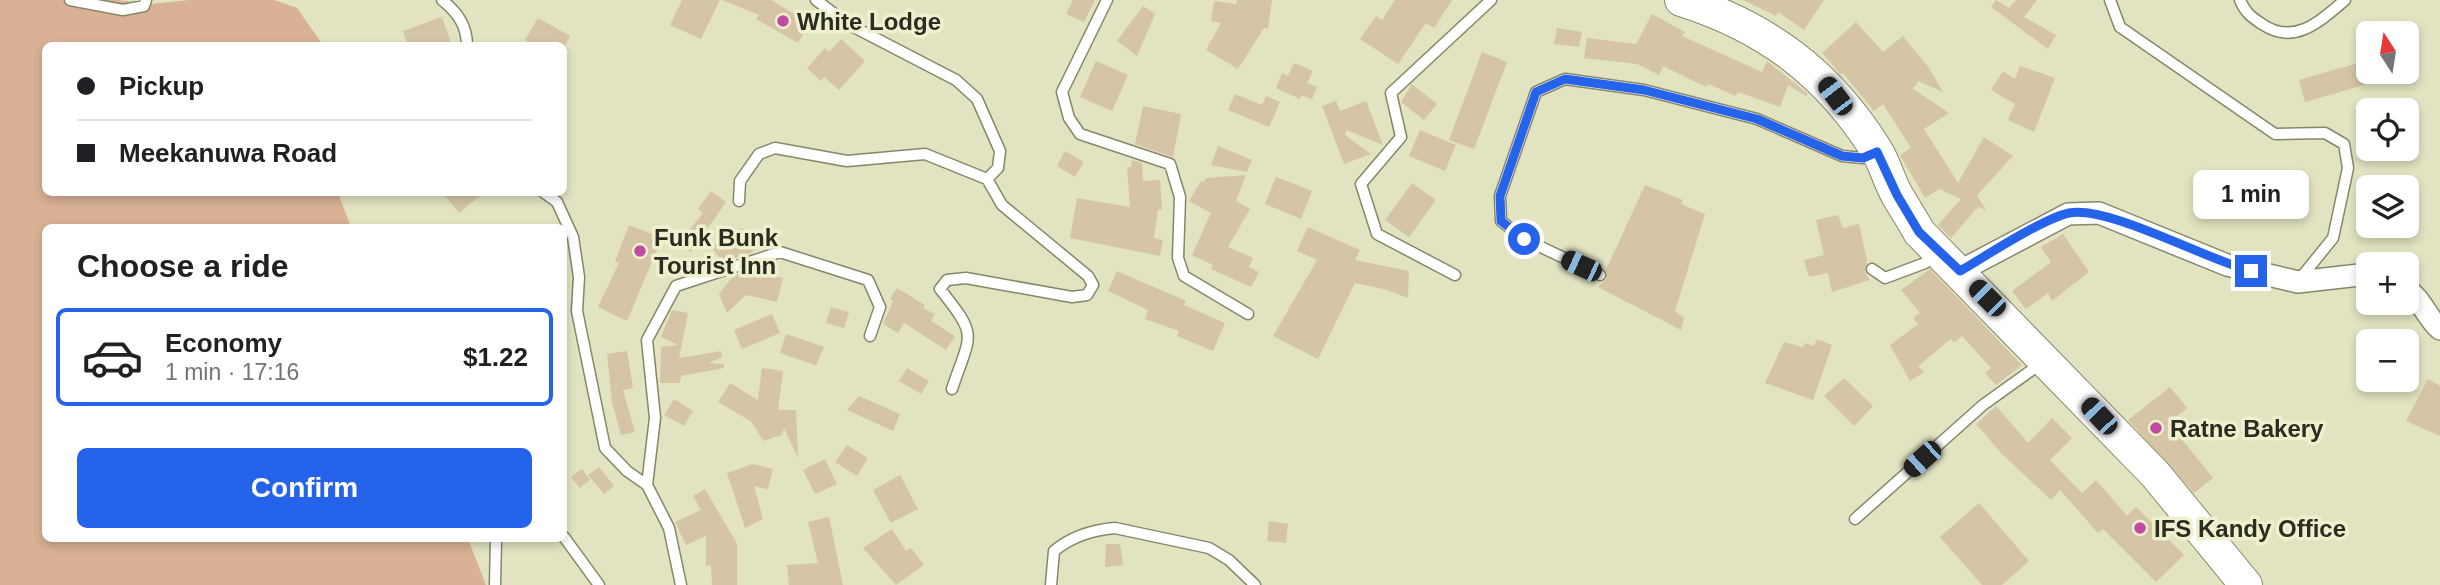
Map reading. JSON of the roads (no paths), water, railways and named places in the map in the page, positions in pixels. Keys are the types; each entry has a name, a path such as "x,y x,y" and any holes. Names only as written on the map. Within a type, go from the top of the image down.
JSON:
{"main road":[{"path":"1681,0 1706,8 1787,49 1821,77 1877,152 1897,195 1919,232 2155,474 2246,585"}],"street":[{"path":"1949,261 2068,214 2099,213 2227,265 2298,282 2356,275"},
{"path":"2419,301 2431,321 2440,329"}],"lane":[{"path":"70,0 135,10 144,6 146,0"},
{"path":"442,0 456,11 467,33 467,42"},
{"path":"816,0 848,24 956,80 977,99 1000,151 998,168 987,179"},
{"path":"1107,0 1062,92 1069,118 1080,134 1170,164 1180,197 1178,258 1184,276 1248,314"},
{"path":"1455,275 1377,234 1361,184 1401,136 1391,93 1491,0"},
{"path":"2110,0 2120,27 2275,134 2325,133 2344,144 2348,168 2333,238 2298,282"},
{"path":"2240,0 2246,13 2276,33 2296,33 2323,18 2345,0"},
{"path":"1600,275 1524,239 1501,221 1500,196 1536,92 1565,79 1644,90 1757,119 1842,156 1863,158 1877,152"},
{"path":"739,201 740,181 759,154 775,148 846,161 925,154 987,179 1002,205 1088,276 1093,285 1087,295 1072,297 966,278 947,281 940,289 966,321 970,333 952,388"},
{"path":"549,196 557,202 573,237 579,278 577,311 605,448 627,471 647,485 669,527 681,585"},
{"path":"647,485 655,418 647,340 676,286 780,252 869,280 880,307 870,336"},
{"path":"1872,269 1885,278 1925,262 1949,261"},
{"path":"1855,519 1983,405 2045,360"},
{"path":"1051,585 1055,551 1068,539 1100,529 1115,528 1209,548 1229,560 1255,585"},
{"path":"567,541 599,585"},
{"path":"495,585 496,542"}],"place":[{"name":"White Lodge","path":"783,21"},
{"name":"Funk Bunk Tourist Inn","path":"640,251"},
{"name":"Ratne Bakery","path":"2156,428"},
{"name":"IFS Kandy Office","path":"2140,528"}]}
